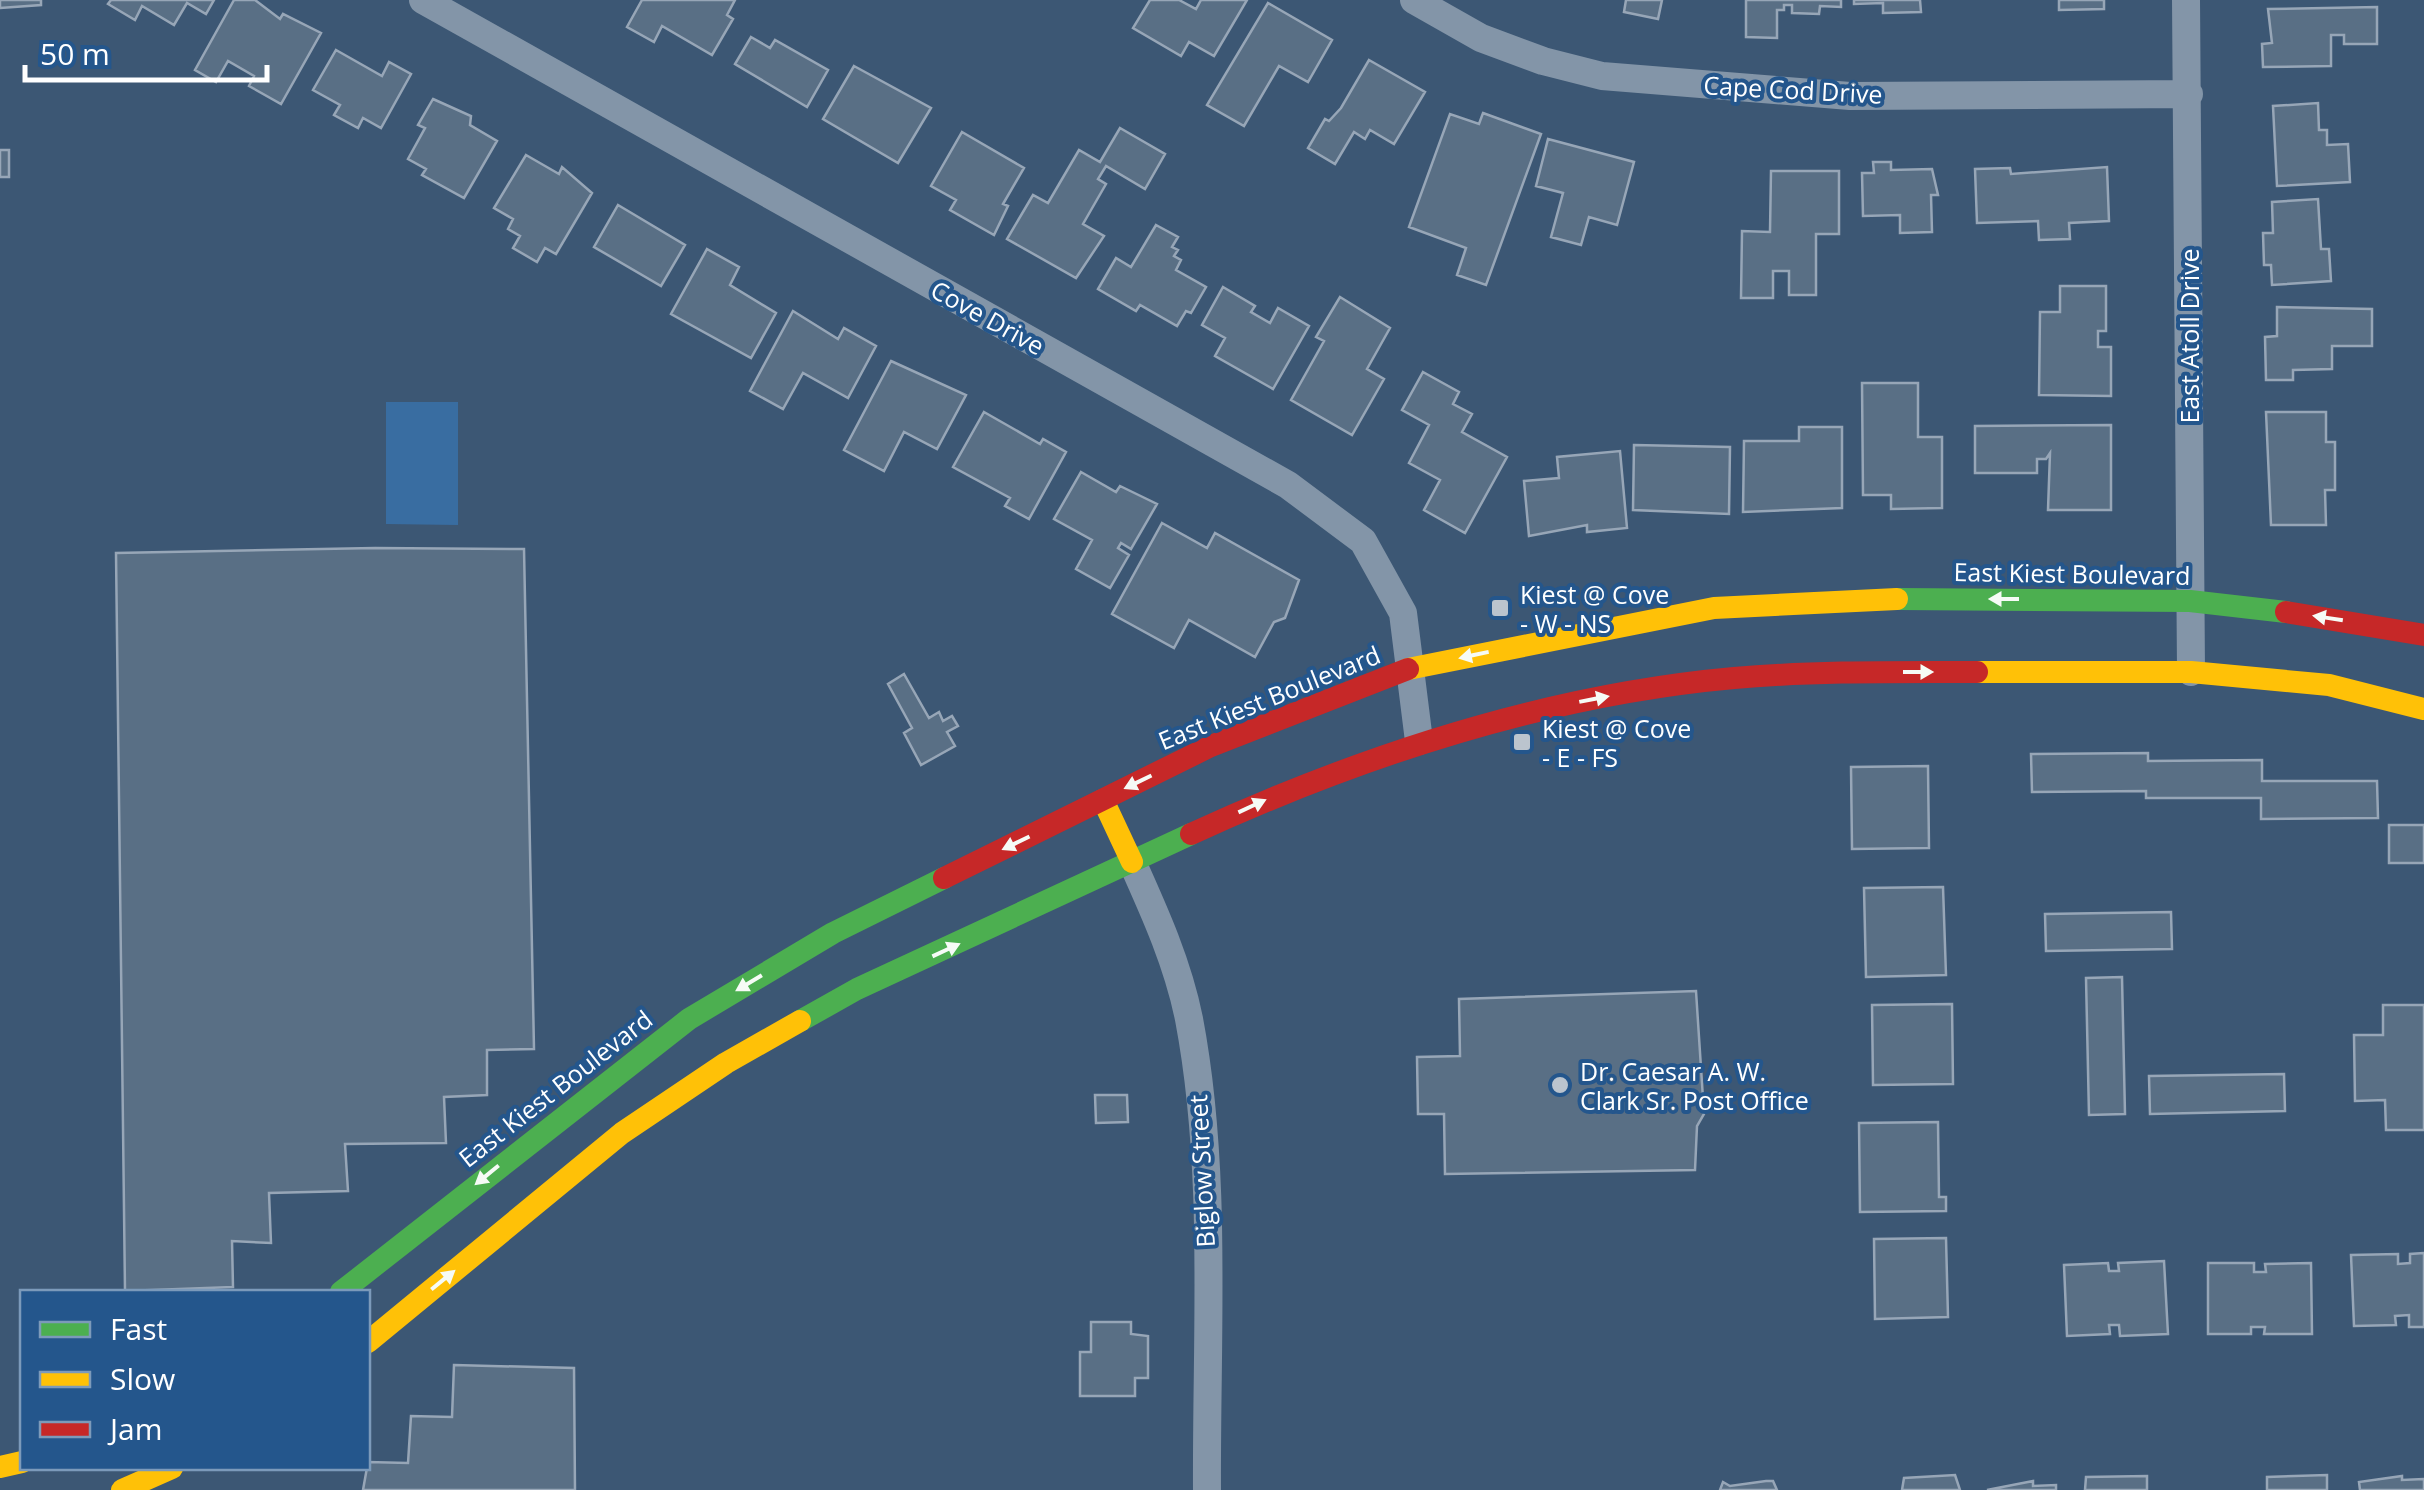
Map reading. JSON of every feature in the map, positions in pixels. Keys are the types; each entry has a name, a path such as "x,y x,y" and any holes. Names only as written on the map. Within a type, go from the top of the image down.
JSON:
{"main road":[{"name":"East Kiest Boulevard","path":"343,1290 689,1019 833,934 1211,746 1412,668 1714,608 1868,600 2190,601 2328,617 2424,635"},
{"path":"370,1340 622,1133 726,1063 857,989 1272,797 1419,741 1596,698 1734,678 1885,672 2191,672 2329,685 2424,709"},
{"path":"1103,800 1132,862"},
{"path":"122,1490 167,1470"}],"street":[{"name":"Cove Drive","path":"422,0 1288,485 1363,541 1403,613 1419,741"},
{"name":"Cape Cod Drive","path":"1414,0 1481,38 1543,61 1602,76 1850,96 2189,94"},
{"name":"East Atoll Drive","path":"2186,0 2191,672"},
{"name":"Biglow Street","path":"1132,862 1166,939 1188,1018 1202,1113 1208,1490"}],"shaded area":[{"path":"386,402 458,402 458,525 386,524"}],"building":[{"path":"0,0 41,0 41,5 0,8"},
{"path":"111,0 214,0 206,14 187,3 174,25 142,6 135,20 108,4"},
{"path":"234,0 255,0 280,19 283,14 321,33 281,104 249,86 254,76 228,61 216,82 195,70"},
{"path":"642,0 735,0 727,15 733,19 712,55 662,26 654,42 627,27"},
{"path":"1150,0 1179,0 1196,9 1201,0 1247,0 1214,56 1189,42 1181,56 1133,28"},
{"path":"1626,0 1662,0 1658,19 1624,12"},
{"path":"1746,0 1841,0 1841,7 1820,6 1819,14 1792,13 1792,5 1784,5 1784,10 1777,10 1777,38 1746,37"},
{"path":"1854,0 1920,0 1921,12 1883,13 1883,3 1854,4"},
{"path":"2059,0 2104,0 2104,9 2059,10"},
{"path":"1268,3 1332,40 1308,82 1279,66 1244,126 1207,105"},
{"path":"2377,7 2377,44 2344,44 2344,35 2331,35 2331,66 2263,67 2262,44 2272,43 2268,9"},
{"path":"751,37 770,48 775,40 828,70 807,107 735,64"},
{"path":"336,50 382,76 389,62 411,74 381,128 363,118 358,128 334,115 340,105 313,90"},
{"path":"1369,60 1425,92 1394,144 1370,130 1365,139 1354,132 1335,164 1308,148 1325,119 1329,121 1341,108"},
{"path":"854,66 931,108 898,163 823,119"},
{"path":"433,99 471,116 470,125 497,141 464,198 422,175 426,169 408,159 425,128 418,125"},
{"path":"2318,103 2319,130 2327,130 2327,145 2348,144 2350,182 2277,186 2273,106"},
{"path":"1483,113 1541,134 1486,285 1457,275 1466,248 1409,227 1450,114 1479,124"},
{"path":"1120,128 1165,154 1145,189 1106,166 1098,179 1106,184 1083,224 1104,236 1076,278 1007,239 1033,195 1048,203 1079,150 1100,162"},
{"path":"962,132 1024,168 1003,204 1008,206 994,235 950,210 956,200 931,186"},
{"path":"1548,139 1634,162 1617,225 1589,217 1581,245 1551,237 1563,193 1536,186"},
{"path":"0,150 9,150 9,177 0,177"},
{"path":"526,155 559,174 562,167 592,193 556,254 545,248 537,262 513,248 520,236 508,229 513,219 494,208"},
{"path":"1873,162 1891,162 1891,170 1932,169 1938,195 1931,195 1932,232 1900,233 1900,215 1863,216 1862,173 1874,173"},
{"path":"2107,167 2109,221 2069,223 2070,239 2039,240 2038,221 1977,223 1975,169 2010,168 2011,174"},
{"path":"1771,171 1839,171 1839,234 1816,234 1816,295 1789,295 1789,271 1773,271 1773,298 1741,298 1742,231 1770,232"},
{"path":"2318,199 2321,249 2329,249 2331,281 2272,285 2271,265 2264,265 2263,233 2273,233 2272,202"},
{"path":"618,205 685,245 661,286 594,247"},
{"path":"1156,225 1178,237 1172,247 1178,250 1174,256 1181,260 1176,270 1206,287 1191,313 1186,311 1177,326 1140,305 1136,311 1098,289 1116,258 1131,267"},
{"path":"707,249 739,267 730,285 776,313 751,358 671,314"},
{"path":"2060,286 2106,286 2106,331 2098,331 2098,347 2111,347 2111,396 2039,395 2040,312 2060,312"},
{"path":"1223,287 1255,306 1251,312 1270,323 1278,308 1309,326 1273,389 1215,356 1225,338 1202,325"},
{"path":"1340,297 1390,328 1367,369 1384,379 1352,435 1291,400 1324,341 1316,337"},
{"path":"2277,307 2372,309 2372,346 2332,346 2332,369 2293,370 2293,380 2266,380 2265,337 2277,336"},
{"path":"793,311 838,339 844,328 876,346 848,398 803,373 783,409 750,391"},
{"path":"891,361 966,395 937,449 904,432 884,471 844,450"},
{"path":"1423,372 1459,392 1453,404 1472,414 1462,432 1507,457 1465,533 1424,510 1440,480 1409,463 1429,425 1402,410"},
{"path":"1862,383 1918,383 1918,437 1942,437 1942,508 1891,509 1891,495 1863,495"},
{"path":"984,412 1040,444 1043,439 1066,452 1029,519 1005,506 1010,498 953,467"},
{"path":"2266,412 2326,412 2326,442 2335,442 2335,490 2325,490 2326,525 2271,525"},
{"path":"2111,425 2111,510 2048,510 2050,453 2046,459 2037,459 2037,473 1975,473 1975,426"},
{"path":"1799,427 1842,427 1842,508 1743,512 1744,441 1799,441"},
{"path":"1634,445 1730,447 1729,514 1633,510"},
{"path":"1620,451 1627,528 1587,532 1587,525 1529,536 1524,481 1559,478 1557,457"},
{"path":"1081,472 1116,492 1120,486 1157,504 1131,549 1121,543 1118,548 1129,555 1110,588 1076,569 1092,540 1054,519"},
{"path":"1162,523 1207,548 1215,533 1299,580 1285,618 1274,622 1255,657 1189,620 1174,648 1112,614"},
{"path":"524,549 534,1049 487,1050 487,1095 444,1097 446,1143 345,1144 348,1191 269,1193 271,1243 232,1241 233,1287 125,1290 116,553"},
{"path":"904,674 929,718 939,712 943,721 952,716 958,726 947,732 955,746 921,765 904,733 912,728 888,684"},
{"path":"2148,753 2148,761 2262,760 2262,781 2377,781 2378,818 2261,819 2261,798 2146,798 2146,791 2032,792 2031,754"},
{"path":"1928,766 1929,848 1852,849 1851,767"},
{"path":"2389,825 2424,825 2424,863 2389,863"},
{"path":"1943,887 1946,975 1866,977 1864,888"},
{"path":"2171,912 2172,949 2046,951 2045,914"},
{"path":"2122,977 2125,1114 2089,1115 2086,978"},
{"name":"Dr. Caesar A. W. Clark Sr. Post Office","path":"1696,991 1704,1114 1697,1126 1695,1170 1445,1174 1444,1114 1418,1114 1417,1057 1460,1056 1459,999"},
{"path":"1952,1004 1953,1084 1873,1085 1872,1005"},
{"path":"2383,1005 2424,1005 2424,1130 2386,1130 2385,1100 2355,1101 2354,1035 2383,1035"},
{"path":"2284,1074 2285,1111 2150,1114 2149,1076"},
{"path":"1095,1095 1127,1095 1128,1122 1096,1123"},
{"path":"1938,1122 1939,1197 1946,1197 1946,1211 1860,1212 1859,1123"},
{"path":"1946,1238 1948,1317 1875,1319 1874,1239"},
{"path":"2424,1253 2424,1327 2409,1327 2409,1315 2395,1316 2396,1325 2354,1326 2351,1255 2398,1254 2398,1264 2410,1263 2410,1254"},
{"path":"2164,1261 2168,1334 2120,1336 2119,1325 2109,1325 2110,1334 2067,1336 2064,1265 2108,1263 2109,1271 2119,1271 2118,1263"},
{"path":"2208,1263 2254,1263 2254,1272 2266,1272 2265,1264 2311,1263 2312,1334 2264,1334 2265,1327 2251,1327 2251,1334 2208,1334"},
{"path":"1091,1322 1131,1322 1131,1334 1148,1336 1148,1378 1135,1378 1135,1396 1080,1396 1080,1352 1091,1352"},
{"path":"454,1365 574,1368 575,1490 363,1490 370,1462 408,1463 411,1416 452,1417"},
{"path":"1955,1475 1960,1490 1902,1490 1904,1478"},
{"path":"2327,1475 2327,1490 2267,1490 2267,1477"},
{"path":"2147,1476 2147,1490 2085,1490 2086,1477"},
{"path":"2402,1476 2402,1480 2424,1479 2424,1490 2360,1490 2359,1482"},
{"path":"1773,1481 1777,1490 1720,1490 1723,1482 1730,1486"},
{"path":"2033,1481 2033,1486 2056,1485 2056,1490 1987,1490"}],"traffic: fast":[{"path":"1897,599 2190,601 2286,612"},
{"path":"800,1021 857,989 1191,834"},
{"path":"344,1290 689,1019 833,933 944,878"}],"traffic: slow":[{"path":"1408,669 1714,608 1897,599"},
{"path":"1977,672 2191,672 2329,685 2424,709"},
{"path":"1103,800 1132,862"},
{"path":"370,1340 622,1133 726,1063 800,1021"},
{"path":"0,1467 20,1462"},
{"path":"122,1490 167,1470"}],"traffic: jam":[{"path":"2286,612 2424,635"},
{"path":"944,878 1211,746 1408,669"},
{"path":"1191,834 1389,754 1524,714 1594,698 1734,678 1855,672 1977,672"}],"place":[{"name":"Kiest @ Cove - W - NS","path":"1500,608"},
{"name":"Kiest @ Cove - E - FS","path":"1522,742"},
{"name":"Dr. Caesar A. W. Clark Sr. Post Office","path":"1560,1085"}]}
